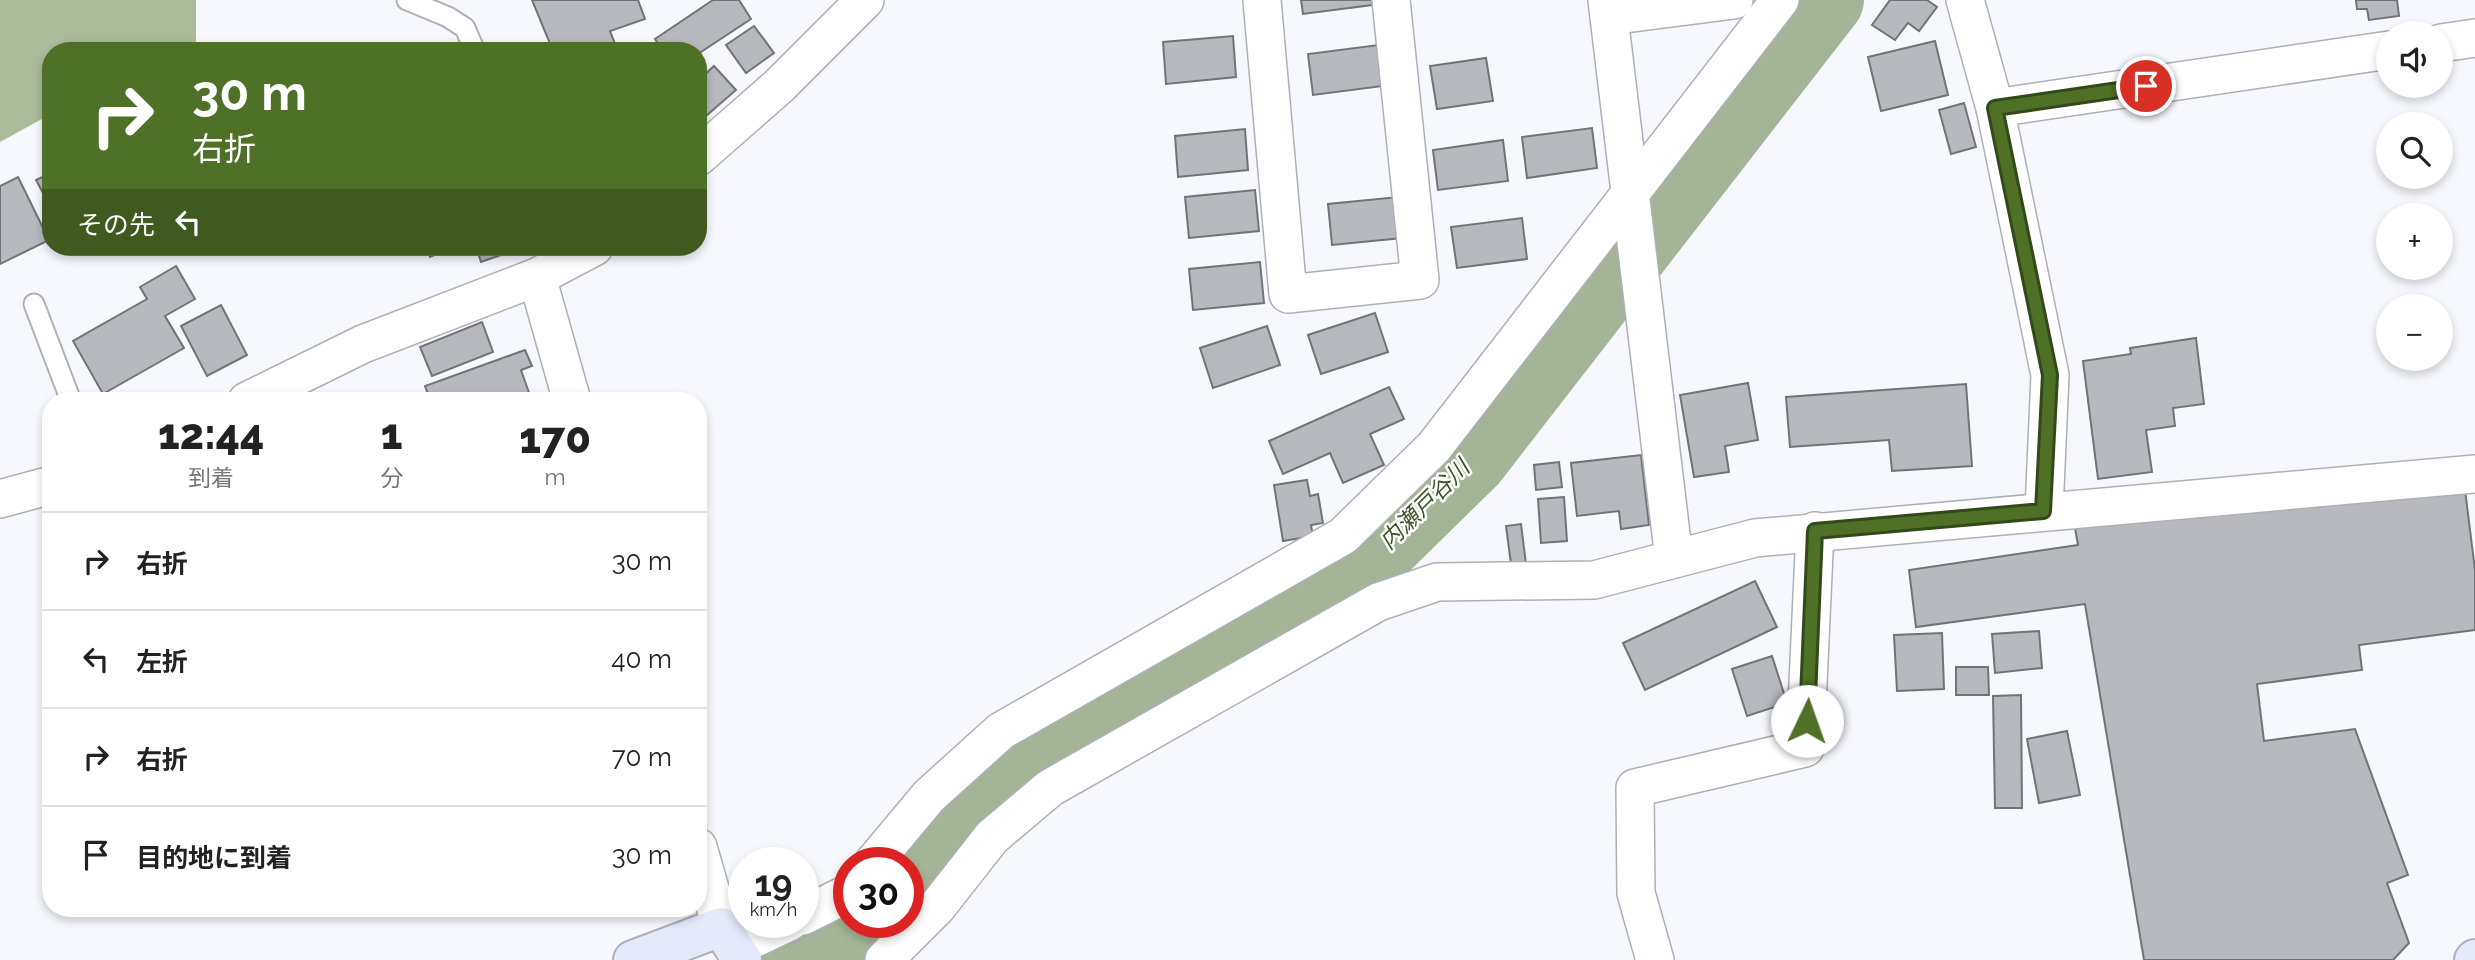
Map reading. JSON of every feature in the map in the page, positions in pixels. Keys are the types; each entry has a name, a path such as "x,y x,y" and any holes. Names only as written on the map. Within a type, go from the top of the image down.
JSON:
{"street":[{"path":"707,149 780,85 865,0"},
{"path":"1262,0 1288,294 1420,279 1391,0"},
{"path":"1674,559 1608,8 1734,0"},
{"path":"886,847 929,796 1001,731 1343,537 1434,447 1631,196 1780,0"},
{"path":"1965,0 1995,108 2050,375 2043,511"},
{"path":"2453,41 2475,38"},
{"path":"1995,108 2376,52"},
{"path":"265,392 363,344 568,256"},
{"path":"548,263 570,392"},
{"path":"884,960 937,907 992,837 1050,788 1377,603 1437,582 1594,580 1755,538 2475,474"},
{"path":"2,494 42,487"},
{"path":"1655,960 1636,893 1636,788 1805,748 1815,531"},
{"path":"707,873 732,945"},
{"path":"633,960 732,945 749,938"}],"lane":[{"path":"407,0 448,17 465,28 471,42"},
{"path":"34,304 68,392"}],"green space":[{"path":"0,0 196,0 196,42 42,42 42,119 0,142"}],"building":[{"path":"532,0 638,0 645,19 610,31 614,42 549,42"},
{"path":"713,0 739,0 751,19 707,48 707,42 657,42 655,39"},
{"path":"1301,0 1372,0 1372,5 1303,14"},
{"path":"1890,0 1927,0 1937,7 1919,31 1908,23 1895,40 1872,25"},
{"path":"2356,0 2397,0 2399,16 2369,20 2367,9 2357,9"},
{"path":"754,26 774,53 746,73 726,45"},
{"path":"1233,36 1236,77 1166,84 1163,42"},
{"path":"1935,41 1948,95 1881,111 1868,57"},
{"path":"1378,45 1383,86 1313,95 1308,54"},
{"path":"1486,58 1493,101 1437,109 1430,66"},
{"path":"714,66 736,90 707,115 707,73"},
{"path":"1964,103 1976,147 1951,154 1939,110"},
{"path":"1592,128 1597,168 1527,178 1522,137"},
{"path":"1245,129 1248,170 1178,177 1175,136"},
{"path":"1503,140 1508,181 1438,190 1433,150"},
{"path":"18,177 42,226 42,243 0,264 0,186"},
{"path":"42,177 42,191 36,180"},
{"path":"1255,190 1259,231 1189,238 1185,197"},
{"path":"1398,197 1402,238 1332,245 1328,204"},
{"path":"1522,218 1527,259 1457,268 1451,227"},
{"path":"479,256 498,256 481,262"},
{"path":"1260,262 1264,303 1193,310 1189,269"},
{"path":"176,266 195,299 165,316 184,348 107,392 102,392 73,341 147,299 140,287"},
{"path":"221,305 247,355 207,376 181,326"},
{"path":"1375,313 1388,352 1321,374 1308,335"},
{"path":"482,322 493,352 432,376 420,347"},
{"path":"1267,326 1280,365 1213,388 1200,348"},
{"path":"2196,338 2204,404 2173,408 2175,426 2146,430 2152,472 2098,479 2083,361 2131,354 2130,348"},
{"path":"525,350 532,366 521,370 529,392 427,392 425,386"},
{"path":"1748,383 1758,440 1725,446 1729,472 1694,477 1680,395"},
{"path":"1966,384 1972,466 1892,471 1889,440 1790,447 1786,397"},
{"path":"1389,387 1404,419 1370,434 1384,465 1343,483 1330,453 1283,474 1269,441"},
{"path":"1641,455 1649,525 1621,529 1619,511 1577,516 1571,463"},
{"path":"1559,462 1562,487 1536,490 1534,465"},
{"path":"1307,480 1310,496 1318,494 1323,523 1311,525 1313,536 1283,541 1274,485"},
{"path":"2465,490 2475,570 2475,630 2359,645 2362,670 2257,684 2264,741 2355,729 2408,875 2387,883 2409,943 2393,960 2144,960 2085,604 1916,627 1909,570 2078,545 2075,528"},
{"path":"1564,497 1567,541 1541,543 1538,499"},
{"path":"1521,524 1526,564 1511,564 1506,526"},
{"path":"1755,581 1777,627 1645,690 1623,643"},
{"path":"2039,631 2042,668 1995,673 1992,634"},
{"path":"1942,633 1944,689 1897,691 1894,635"},
{"path":"1772,656 1787,703 1747,716 1732,669"},
{"path":"1956,667 1988,667 1989,695 1956,695"},
{"path":"2021,695 2022,808 1995,808 1993,696"},
{"path":"2067,731 2080,795 2039,803 2027,739"}],"waterway":[{"name":"内瀬戸谷川","path":"924,862 989,785 1094,711 1373,555 1471,459 1827,0"},
{"name":"内瀬戸谷川","path":"789,960 836,938"}],"route":[{"path":"1807,721 1815,531 2043,511 2050,375 1995,108 2146,86"}]}
